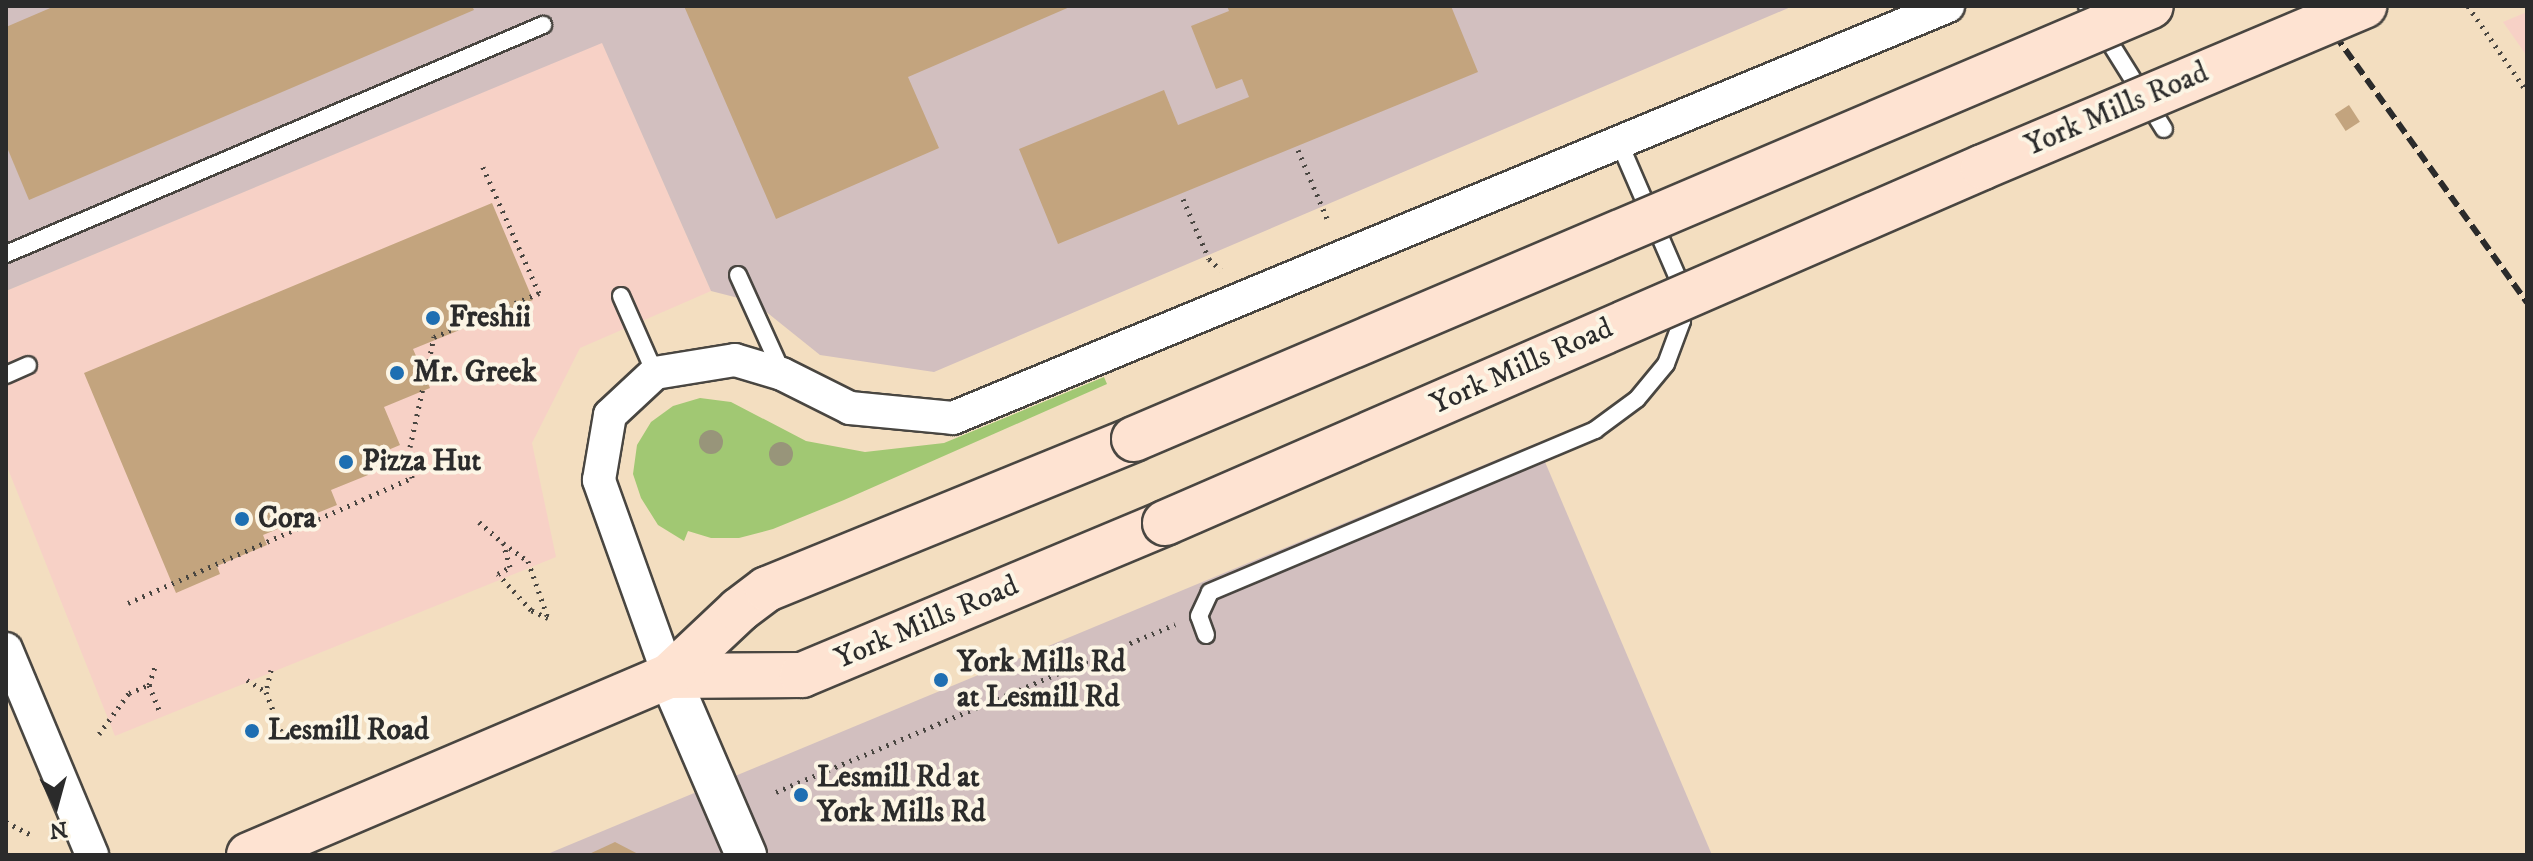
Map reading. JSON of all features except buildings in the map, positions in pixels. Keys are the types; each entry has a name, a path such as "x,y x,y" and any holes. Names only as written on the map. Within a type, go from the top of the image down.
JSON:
{"main road":[{"name":"York Mills Road","path":"249,855 669,676 739,610 767,589 1134,439 2151,6"},
{"name":"York Mills Road","path":"669,676 802,675 1165,523 1983,167 2364,6"}],"street":[{"path":"746,855 669,676 599,480 610,415 655,373 735,360 782,374 850,408 953,418 1948,6"},
{"path":"6,649 92,855"}],"lane":[{"path":"2087,6 2164,129"},
{"path":"6,254 543,25"},
{"path":"1206,635 1199,616 1210,592 1595,430 1637,399 1666,364 1682,321 1677,276 1619,142"},
{"path":"738,275 782,374"},
{"path":"621,296 655,373"},
{"path":"6,375 28,365"}],"path":[{"path":"2468,6 2527,92"},
{"path":"1298,150 1343,257"},
{"path":"128,603 412,478 410,447 434,337 539,293 482,165"},
{"path":"1183,199 1209,259 1247,296"},
{"path":"479,522 528,561 548,618 531,610 498,574 510,567 503,543"},
{"path":"776,792 1138,637 1199,616"},
{"path":"155,666 149,685 159,710"},
{"path":"271,670 266,692 281,731"},
{"path":"247,680 266,692"},
{"path":"99,734 129,693 149,685"},
{"path":"6,822 31,835"}],"shaded area":[{"path":"6,6 1793,6 934,372 820,355 754,302 711,291 602,43 6,291"},
{"path":"2527,12 2527,56 2503,22"},
{"path":"602,42 711,291 580,348 532,443 556,557 115,736 6,464 6,291"},
{"path":"1537,443 1712,855 545,855"}],"green space":[{"path":"1104,377 1107,384 844,500 773,529 739,538 711,538 688,531 684,541 658,525 641,498 633,474 637,445 651,422 673,406 700,398 731,402 806,441 865,452 944,443"}],"railway":[{"path":"2314,6 2527,302"}],"place":[{"name":"Freshii","path":"433,318"},
{"name":"Mr. Greek","path":"397,373"},
{"name":"Pizza Hut","path":"346,462"},
{"name":"Cora","path":"242,519"},
{"name":"York Mills Rd at Lesmill Rd","path":"941,680"},
{"name":"Lesmill Road","path":"252,731"},
{"name":"Lesmill Rd at York Mills Rd","path":"801,795"}]}
